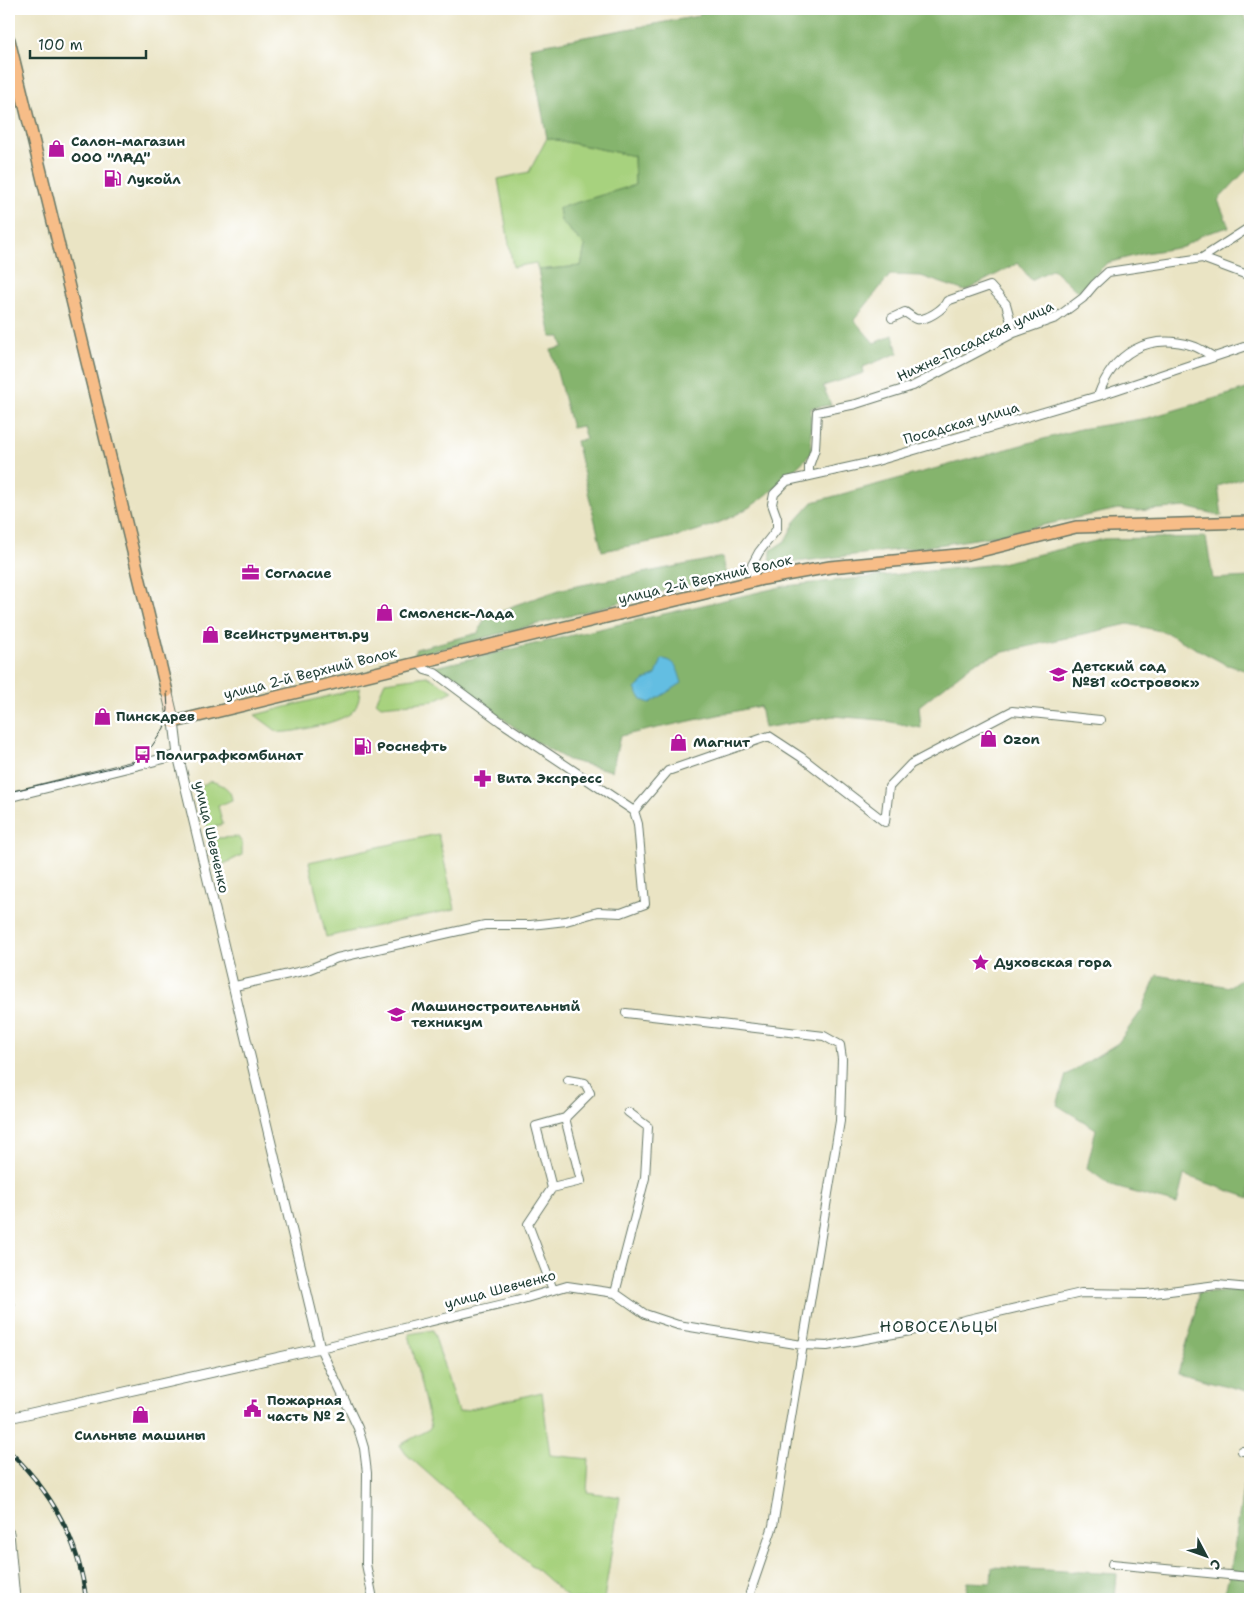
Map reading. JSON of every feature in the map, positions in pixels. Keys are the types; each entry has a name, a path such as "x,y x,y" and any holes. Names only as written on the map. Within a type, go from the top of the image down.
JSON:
{"main road":[{"path":"9,40 13,80 168,692"},
{"name":"улица 2-й Верхний Волок","path":"174,722 755,581 830,568 968,554 1076,528 1250,522"},
{"name":"улица Шевченко","path":"168,692 174,722"}],"street":[{"path":"1202,258 1250,226"},
{"name":"Нижне-Посадская улица","path":"810,474 809,466 815,449 817,412 856,404 913,386 1014,334 1056,318 1084,298 1108,272 1202,258 1250,276"},
{"path":"892,318 905,312 916,319 924,318 945,307 947,301 990,286 1006,304 1014,334"},
{"path":"1098,396 1111,367 1140,346 1160,341 1194,346 1214,357"},
{"name":"Посадская улица","path":"755,581 752,565 758,552 777,529 777,518 772,504 774,494 787,481 810,474 877,461 1098,396 1250,345"},
{"path":"235,986 307,970 337,958 485,924 531,926 566,921 598,912 621,913 645,904 638,824 634,811 501,722 435,673 425,670 419,663"},
{"path":"634,811 668,771 769,736 801,756 885,822 888,787 911,764 1012,712 1100,720"},
{"name":"улица Шевченко","path":"174,722 178,755 235,986 320,1348 358,1428 364,1448 367,1473 366,1564 373,1599"},
{"path":"9,798 178,755"},
{"path":"626,1013 824,1036 840,1045 842,1059 840,1121 773,1526 750,1593"},
{"path":"552,1188 536,1126 565,1118 590,1093 585,1083 568,1080"},
{"path":"628,1112 648,1127 645,1178 615,1293 646,1314 678,1325 802,1345 827,1346 944,1325 1080,1293 1146,1294 1217,1285 1250,1288"},
{"path":"553,1290 528,1224 552,1188 581,1181 565,1118"},
{"name":"улица Шевченко","path":"320,1348 516,1301 566,1286 615,1293"},
{"path":"9,1418 320,1348"},
{"path":"9,1533 16,1599"},
{"path":"1112,1564 1250,1577"}],"green space":[{"path":"705,9 1144,9 1151,15 1156,9 1239,9 1250,25 1250,166 1218,200 1229,227 1204,234 1183,247 1145,253 1107,263 1078,292 1053,269 1031,280 1018,263 965,291 921,276 890,275 854,320 874,343 893,335 898,353 863,367 864,373 823,386 831,405 811,408 811,454 760,500 725,520 691,533 602,551 576,441 586,439 582,426 572,428 551,350 563,347 560,337 551,337 538,270 581,266 585,246 561,221 559,208 635,185 634,156 547,138 530,47 698,16"},
{"path":"547,138 634,156 635,185 559,208 561,221 585,246 581,266 538,270 536,263 513,267 498,179 529,172"},
{"path":"1250,388 1250,476 1218,486 1222,516 1186,507 1136,511 1118,509 988,537 938,545 770,565 771,550 785,541 795,522 813,502 1080,429 1148,418"},
{"path":"1206,537 1213,579 1250,577 1250,672 1225,664 1165,632 1128,624 1004,652 974,663 919,706 921,728 881,720 833,716 764,728 760,706 620,736 612,771 568,760 526,736 435,667 785,586 997,564 1104,539"},
{"path":"723,557 726,575 414,656 416,649 478,633 484,620 515,605 562,589"},
{"path":"427,676 453,691 433,701 381,706 376,702 385,682"},
{"path":"360,688 358,702 351,713 315,727 278,732 255,715"},
{"path":"209,781 225,787 230,792 232,800 218,806 223,824 213,827 216,838 238,837 242,843 242,855 224,864 216,863 198,789"},
{"path":"438,834 455,909 326,937 309,862"},
{"path":"1250,973 1250,1198 1184,1175 1177,1204 1111,1186 1087,1168 1096,1129 1057,1105 1066,1075 1118,1043 1142,1010 1157,975 1230,987"},
{"path":"1250,1289 1250,1392 1178,1373 1196,1312 1198,1293"},
{"path":"433,1330 458,1412 542,1392 550,1455 589,1459 587,1492 620,1497 604,1599 570,1599 406,1454 400,1445 431,1428 409,1334"},
{"path":"1250,1442 1250,1599 1223,1599 1231,1569"},
{"path":"992,1567 1117,1574 1115,1599 965,1599 968,1582 991,1583"}],"water":[{"path":"662,659 671,661 674,664 682,683 650,703 642,700 635,689 645,680 656,675"}],"tram line":[{"path":"9,792 132,763 152,746 164,728 168,710 167,692"}],"railway":[{"path":"9,1306 13,1304"},
{"path":"9,1451 38,1483 61,1518 77,1557 86,1599"}],"place":[{"name":"Салон-магазин ООО \"ЛАД\"","path":"57,149"},
{"name":"Лукойл","path":"113,179"},
{"name":"Согласие","path":"251,573"},
{"name":"Смоленск-Лада","path":"385,613"},
{"name":"ВсеИнструменты.ру","path":"210,634"},
{"name":"Детский сад №81 «Островок»","path":"1058,674"},
{"name":"Пинскдрев","path":"102,716"},
{"name":"Ozon","path":"989,739"},
{"name":"Магнит","path":"679,742"},
{"name":"Роснефть","path":"363,746"},
{"name":"Полиграфкомбинат","path":"142,755"},
{"name":"Вита Экспресс","path":"483,778"},
{"name":"Духовская гора","path":"980,962"},
{"name":"Машиностроительный техникум","path":"397,1014"},
{"name":"Пожарная часть № 2","path":"253,1408"},
{"name":"Сильные машины","path":"140,1415"}],"district":[{"name":"НОВОСЕЛЬЦЫ","path":"939,1326"}]}
